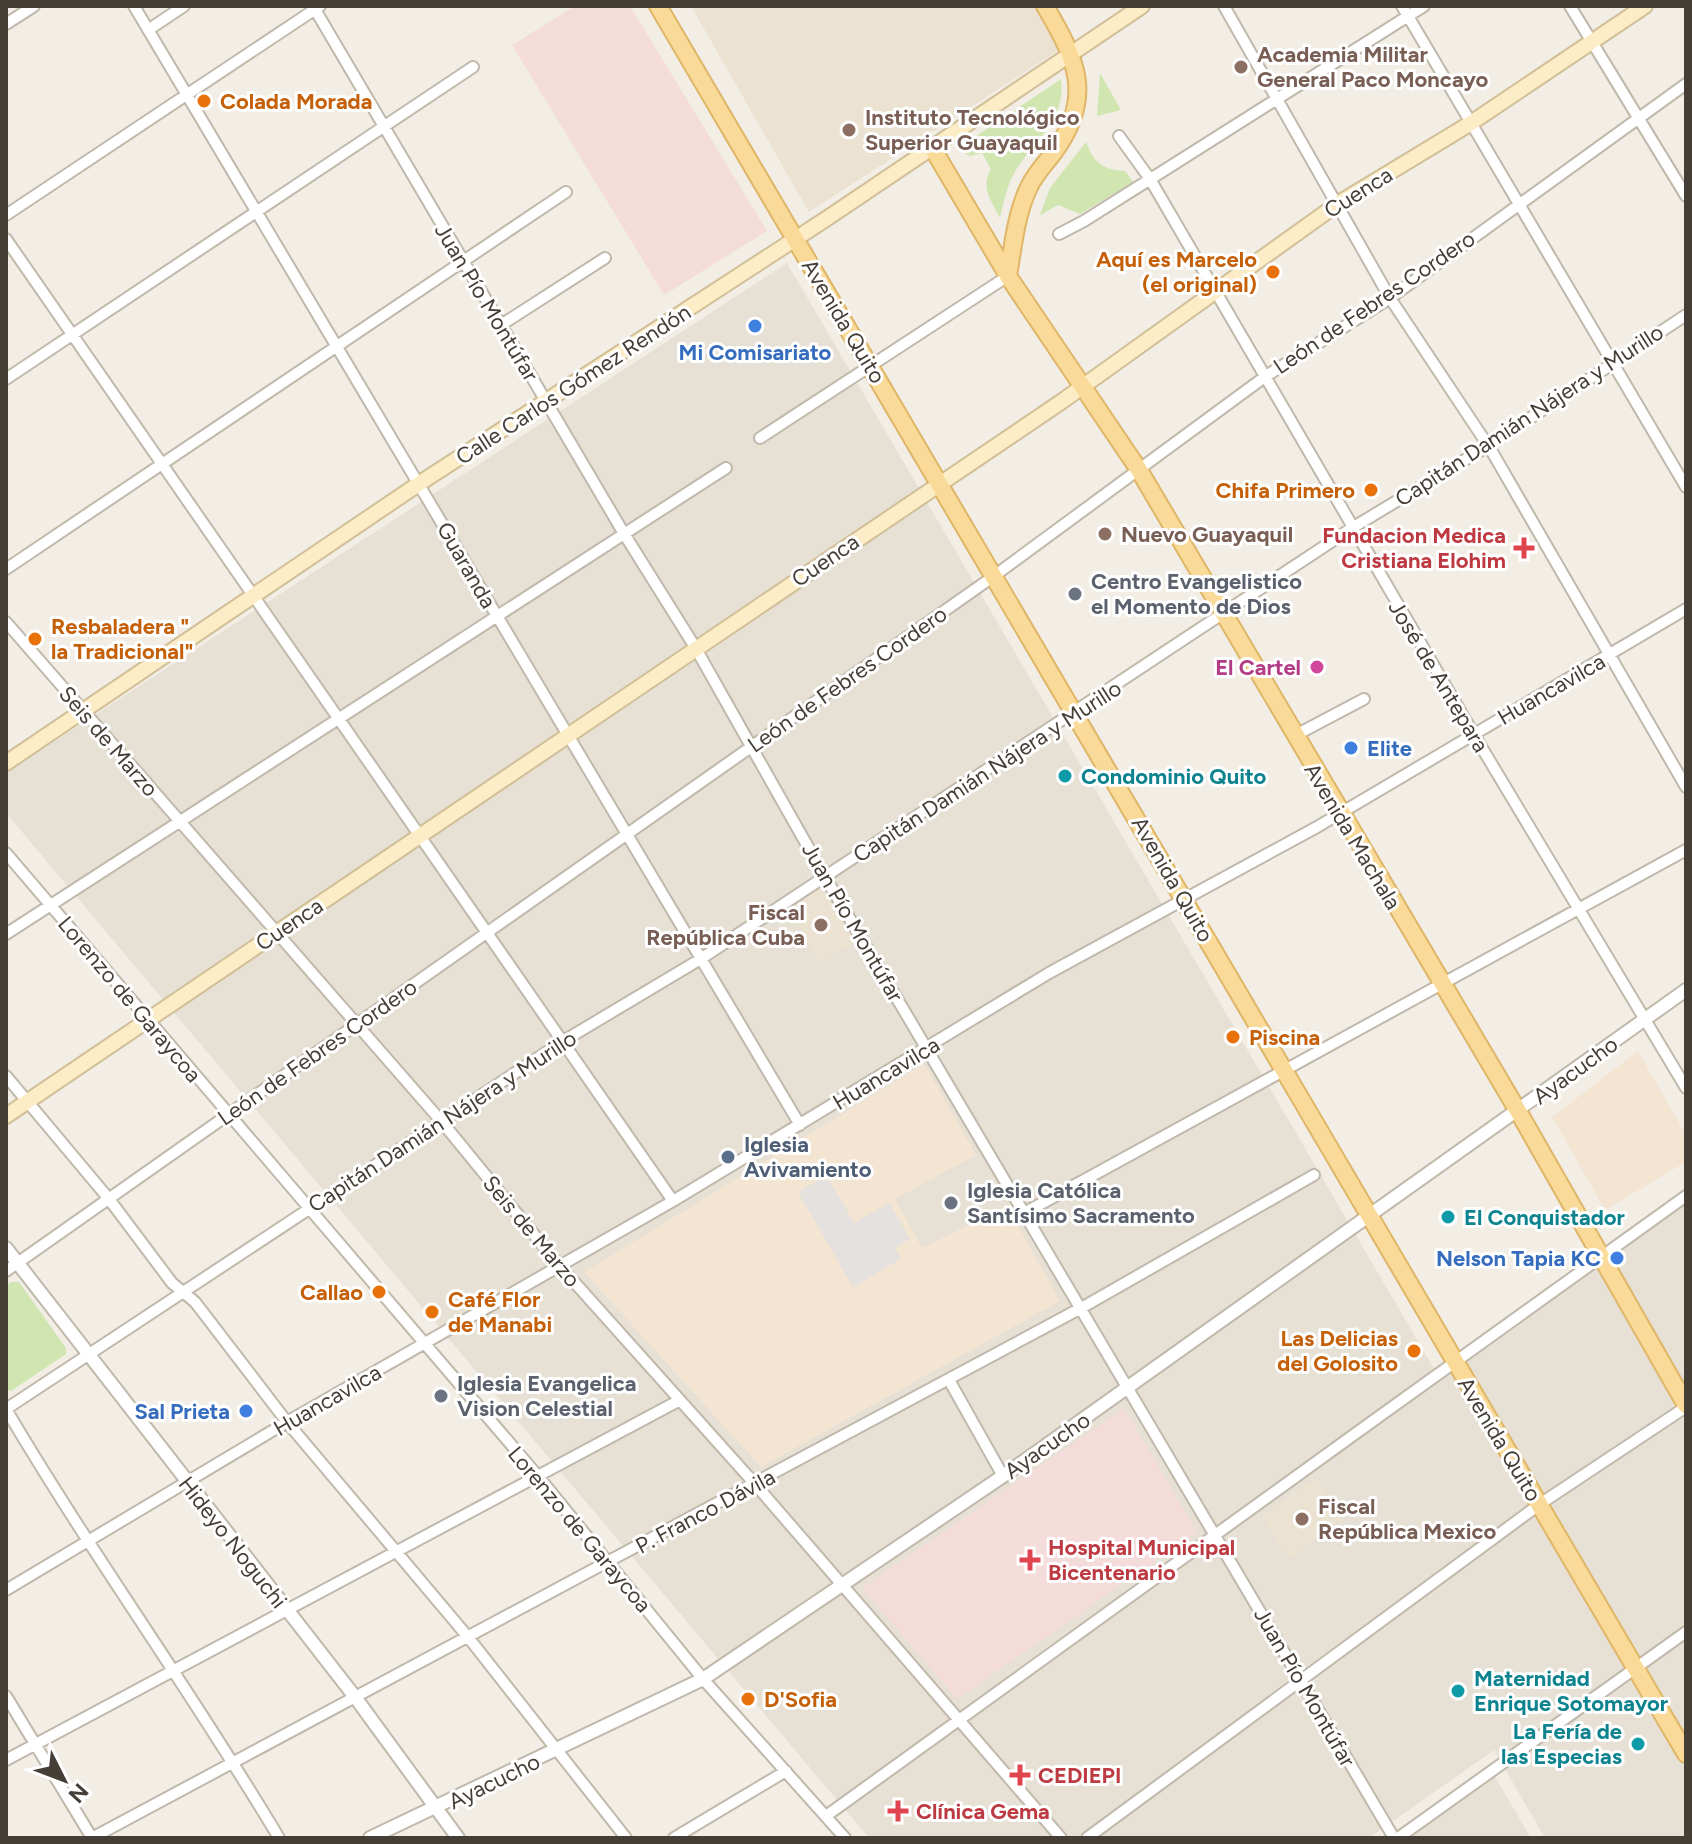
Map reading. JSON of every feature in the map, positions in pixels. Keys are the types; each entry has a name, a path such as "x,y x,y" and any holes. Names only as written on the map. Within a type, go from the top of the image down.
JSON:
{"main road":[{"name":"Avenida Quito","path":"658,6 1076,712 1369,1218 1686,1754"},
{"path":"1008,276 1022,203 1030,183 1067,131 1073,112 1077,72 1073,53 1045,6"},
{"name":"Calle Carlos Gómez Rendón","path":"6,763 420,483 933,149 1142,6"},
{"name":"Cuenca","path":"6,1116 1081,387 1339,203 1471,123 1645,6"},
{"name":"Avenida Machala","path":"933,149 1008,276 1139,470 1440,984 1518,1111 1686,1406"}],"street":[{"path":"6,24 34,6"},
{"name":"Guaranda","path":"134,6 420,483 625,836 800,1125"},
{"path":"148,30 184,6"},
{"path":"1224,6 1275,100 1339,203 1390,298 1488,446 1607,656 1686,787"},
{"path":"1059,234 1275,100 1405,11 1424,6"},
{"path":"1570,6 1686,196"},
{"path":"6,215 188,96 316,7"},
{"name":"Juan Pío Montúfar","path":"316,7 382,129 695,647 825,877 1396,1838"},
{"path":"1405,11 1686,487"},
{"path":"6,379 473,67"},
{"name":"León de Febres Cordero","path":"6,1271 994,576 1266,376 1390,298 1518,202 1686,84"},
{"name":"José de Antepara","path":"1119,136 1150,179 1352,528 1686,1088"},
{"path":"6,569 462,259 566,192"},
{"path":"6,239 565,1040 673,1201"},
{"path":"501,325 605,258"},
{"path":"760,438 1008,276"},
{"name":"Capitán Damián Nájera y Murillo","path":"6,1409 565,1040 699,960 1352,528 1488,446 1686,315"},
{"path":"6,934 726,468"},
{"name":"Huancavilca","path":"6,1590 287,1422 673,1201 1049,973 1186,901 1340,814 1686,609"},
{"name":"Seis de Marzo","path":"6,622 442,1122 559,1265 755,1484 1061,1838"},
{"path":"1294,736 1364,699"},
{"path":"1026,1212 1133,1155 1283,1068 1686,850"},
{"name":"Lorenzo de Garaycoa","path":"6,853 537,1475 703,1679 845,1838"},
{"name":"Ayacucho","path":"370,1838 703,1679 1003,1476 1686,990"},
{"path":"6,1076 109,1199 172,1283 195,1302 287,1422 468,1637 626,1838"},
{"name":"P. Franco Dávila","path":"92,1838 949,1380 1314,1175"},
{"path":"826,1816 1217,1537 1453,1361 1686,1196"},
{"name":"Hideyo Noguchi","path":"6,1248 355,1697 458,1838"},
{"path":"949,1380 1003,1476"},
{"path":"6,1760 680,1400"},
{"path":"1087,1838 1301,1678 1402,1609 1540,1504 1686,1406"},
{"path":"6,1409 87,1543 173,1669 279,1838"},
{"path":"1396,1838 1686,1632"},
{"path":"6,1696 92,1838"},
{"path":"674,1838 786,1771"}],"shaded area":[{"path":"575,6 630,6 767,231 664,295 512,45"},
{"name":"Instituto Tecnológico Superior Guayaquil","path":"691,6 1036,6 1062,48 809,212"},
{"path":"787,263 1440,1379 1686,1200 1686,1838 1545,1838 1494,1750 1369,1838 869,1838 6,813 6,773"},
{"name":"Fiscal República Cuba","path":"822,885 855,943 819,964 788,907"},
{"path":"1638,1051 1686,1135 1686,1162 1605,1210 1552,1117"},
{"path":"924,1064 976,1155 895,1199 922,1248 1007,1206 1060,1301 761,1467 584,1272"},
{"path":"827,1176 854,1223 889,1203 910,1239 895,1248 901,1259 853,1287 798,1192"},
{"name":"Hospital Municipal Bicentenario","path":"1124,1408 1197,1532 957,1699 862,1588"},
{"name":"Fiscal República Mexico","path":"1317,1477 1343,1521 1288,1559 1262,1516"},
{"path":"1494,1775 1531,1838 1404,1838"}],"green space":[{"path":"1100,73 1121,110 1097,116"},
{"path":"1061,79 1055,116 1015,171 1000,218 988,194 986,182 991,169 982,153 970,156 957,149"},
{"path":"1086,142 1100,164 1125,171 1133,182 1080,214 1058,205 1040,215 1050,188"},
{"path":"19,1282 66,1348 66,1354 11,1391 6,1389 6,1286"}],"place":[{"name":"Academia Militar General Paco Moncayo","path":"1241,67"},
{"name":"Colada Morada","path":"204,101"},
{"name":"Instituto Tecnológico Superior Guayaquil","path":"849,130"},
{"name":"Aquí es Marcelo (el original)","path":"1273,272"},
{"name":"Mi Comisariato","path":"755,326"},
{"name":"Chifa Primero","path":"1371,490"},
{"name":"Nuevo Guayaquil","path":"1105,534"},
{"name":"Fundacion Medica Cristiana Elohim","path":"1524,548"},
{"name":"Centro Evangelistico el Momento de Dios","path":"1075,594"},
{"name":"Resbaladera \" la Tradicional\"","path":"35,639"},
{"name":"El Cartel","path":"1317,667"},
{"name":"Elite","path":"1351,748"},
{"name":"Condominio Quito","path":"1065,776"},
{"name":"Fiscal República Cuba","path":"821,925"},
{"name":"Piscina","path":"1233,1037"},
{"name":"Iglesia Avivamiento","path":"728,1157"},
{"name":"Iglesia Católica Santísimo Sacramento","path":"951,1203"},
{"name":"El Conquistador","path":"1448,1217"},
{"name":"Nelson Tapia KC","path":"1617,1258"},
{"name":"Callao","path":"379,1292"},
{"name":"Café Flor de Manabi","path":"432,1312"},
{"name":"Las Delicias del Golosito","path":"1414,1351"},
{"name":"Iglesia Evangelica Vision Celestial","path":"441,1396"},
{"name":"Sal Prieta","path":"246,1411"},
{"name":"Fiscal República Mexico","path":"1302,1519"},
{"name":"Hospital Municipal Bicentenario","path":"1030,1560"},
{"name":"Maternidad Enrique Sotomayor","path":"1458,1691"},
{"name":"D'Sofia","path":"748,1699"},
{"name":"La Fería de las Especias","path":"1638,1744"},
{"name":"CEDIEPI","path":"1020,1775"},
{"name":"Clínica Gema","path":"898,1811"}]}
